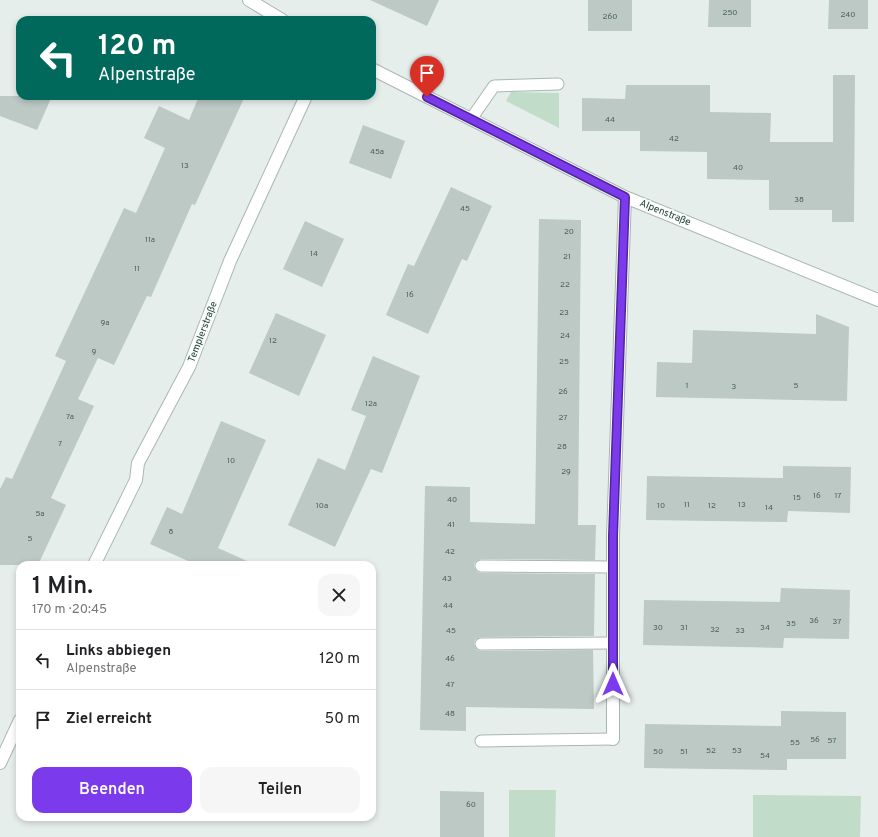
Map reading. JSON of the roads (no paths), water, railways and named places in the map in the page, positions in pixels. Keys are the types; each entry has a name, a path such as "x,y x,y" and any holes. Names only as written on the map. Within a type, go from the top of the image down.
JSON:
{"street":[{"path":"255,2 276,16"},
{"name":"Alpenstraße","path":"376,71 625,197 878,300"},
{"name":"Templerstraße","path":"96,561 136,480 138,463 189,367 230,261 304,100"},
{"path":"613,739 613,567 625,197"},
{"path":"0,763 16,729"}],"lane":[{"path":"471,119 494,86 558,84"},
{"path":"481,566 613,567"},
{"path":"481,644 613,643"},
{"path":"481,741 613,739"}]}
